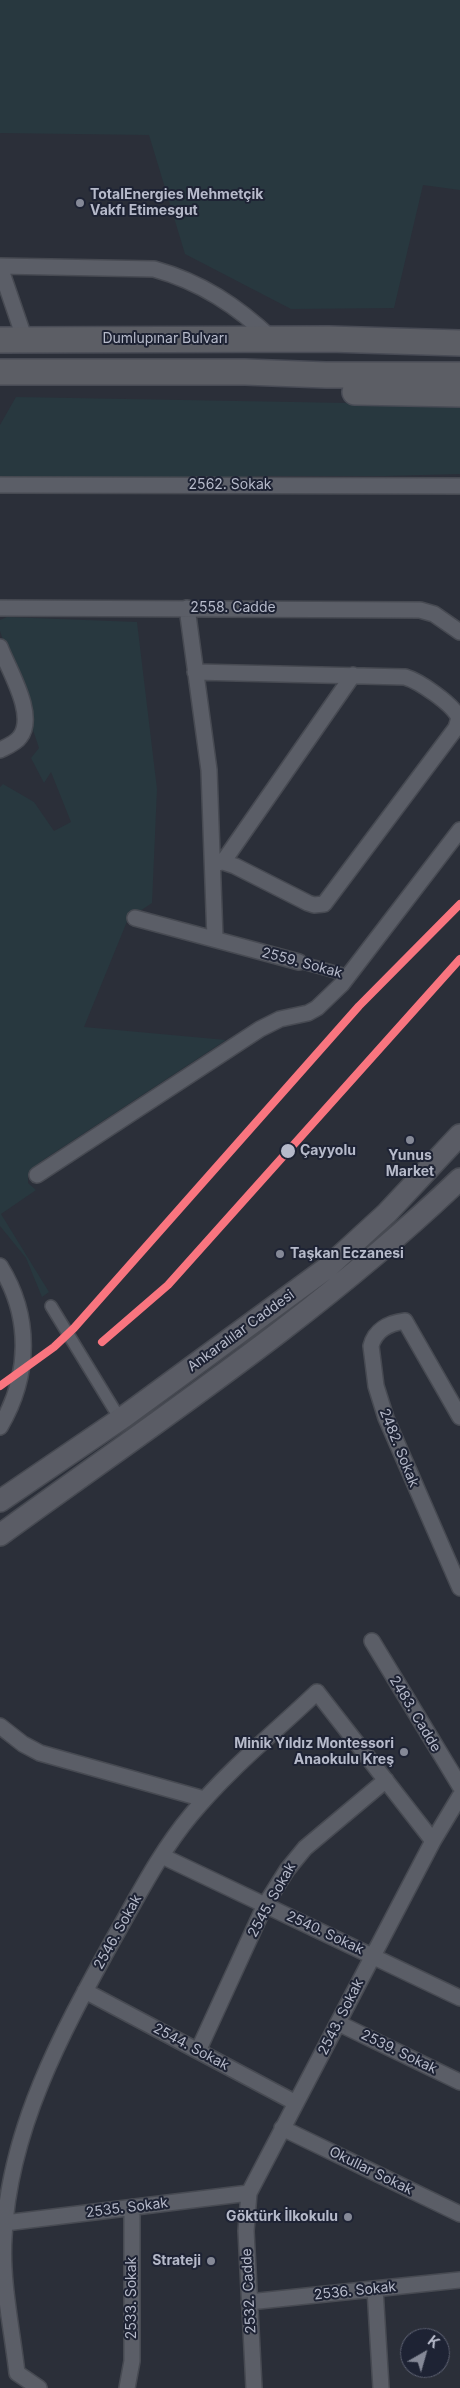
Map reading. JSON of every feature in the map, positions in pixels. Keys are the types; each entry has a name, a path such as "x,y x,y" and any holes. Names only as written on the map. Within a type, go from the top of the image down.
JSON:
{"highway":[{"name":"Dumlupınar Bulvarı","path":"329,339 358,324 460,326"},
{"name":"Dumlupınar Bulvarı","path":"0,340 329,339 460,343"},
{"path":"0,372 246,372 326,375 460,375"},
{"path":"326,375 348,392 460,394"}],"main road":[{"name":"Ankaralılar Caddesi","path":"0,1501 120,1420 327,1268 388,1213 460,1135"},
{"path":"443,1154 460,1179"},
{"name":"Ankaralılar Caddesi","path":"0,1535 287,1328 343,1284 460,1179"},
{"path":"271,1309 287,1328"}],"street":[{"path":"25,340 0,267 154,269 176,275 219,295 250,318 272,339"},
{"name":"2562. Sokak","path":"0,485 460,486"},
{"name":"2558. Cadde","path":"0,608 420,610 434,614 460,632"},
{"path":"186,608 208,770 218,863 215,939"},
{"path":"0,647 21,695 24,724 21,736 0,750"},
{"path":"195,672 399,676 418,682 456,713 459,718 456,728 324,904 314,905 241,868 218,863"},
{"path":"218,863 353,675"},
{"name":"2559. Sokak","path":"135,918 350,976 460,830"},
{"path":"37,1175 260,1029 275,1021 299,1016 317,1008 350,976"},
{"path":"0,1266 18,1304 23,1327 24,1350 19,1384 0,1427"},
{"path":"51,1306 120,1420"},
{"name":"2482. Sokak","path":"460,1417 405,1321 388,1326 373,1338 371,1357 376,1386 392,1434 460,1588"},
{"name":"2483. Cadde","path":"372,1641 460,1786"},
{"name":"2546. Sokak","path":"39,2388 17,2373 4,2255 5,2222 13,2171 34,2099 57,2043 85,1990 176,1834 204,1799 317,1692 386,1780"},
{"path":"0,1726 23,1744 40,1753 204,1799"},
{"path":"386,1780 433,1840"},
{"name":"2545. Sokak","path":"198,2051 265,1905 287,1870 305,1848 386,1780"},
{"name":"2543. Sokak","path":"249,2193 433,1840 460,1796"},
{"name":"2540. Sokak","path":"162,1856 460,1998"},
{"name":"2544. Sokak","path":"85,1990 296,2103"},
{"name":"2539. Sokak","path":"338,2023 460,2082"},
{"name":"Okullar Sokak","path":"282,2128 460,2214"},
{"name":"2535. Sokak","path":"5,2222 249,2193"},
{"name":"2532. Cadde","path":"249,2193 246,2231 254,2388"},
{"name":"2533. Sokak","path":"127,2388 132,2361 132,2207"},
{"name":"2536. Sokak","path":"249,2302 460,2280"},
{"path":"375,2289 381,2388"}],"shaded area":[{"path":"0,0 460,0 460,190 423,185 394,308 291,309 185,254 149,135 0,133"},
{"path":"16,397 460,405 460,474 267,476 141,481 0,478 0,425"},
{"path":"7,617 137,622 157,789 152,903 128,919 84,1027 226,1040 40,1162 28,1174 28,1183 36,1190 1,1214 49,1292 42,1297 26,1258 0,1226 0,787 3,784 34,802 54,831 71,822 51,772 44,783 31,758 39,748 0,631 0,620"}],"transit line":[{"path":"0,1386 54,1347 74,1328 359,1006 460,904"},
{"path":"102,1342 168,1285 460,959"}],"place":[{"name":"TotalEnergies Mehmetçik Vakfı Etimesgut","path":"80,203"},
{"name":"Yunus Market","path":"410,1140"},
{"name":"Çayyolu","path":"288,1151"},
{"name":"Taşkan Eczanesi","path":"280,1254"},
{"name":"Minik Yıldız Montessori Anaokulu Kreş","path":"404,1752"},
{"name":"Göktürk İlkokulu","path":"348,2217"},
{"name":"Strateji","path":"211,2261"}]}
